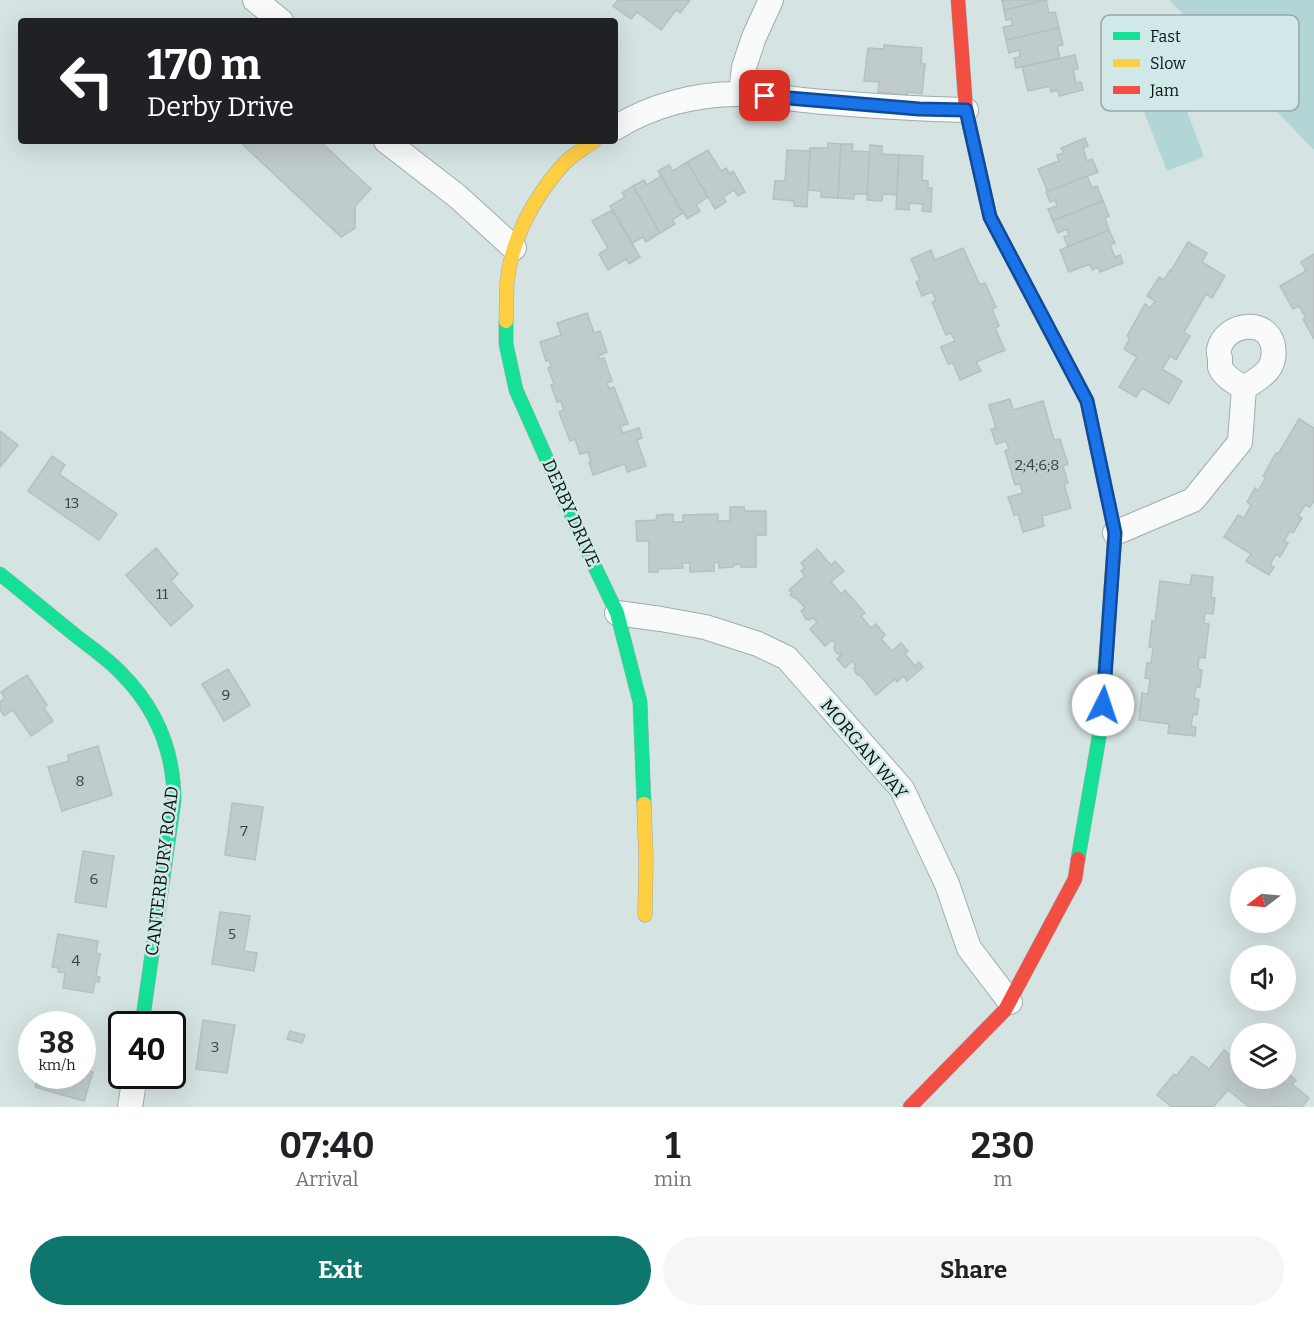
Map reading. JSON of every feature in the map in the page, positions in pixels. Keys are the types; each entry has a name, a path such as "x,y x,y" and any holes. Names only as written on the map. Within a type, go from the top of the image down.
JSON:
{"street":[{"path":"255,0 277,18"},
{"path":"741,94 744,67 754,37 771,0"},
{"path":"910,1107 1005,1010 1075,879 1101,726 1115,533 1087,401 990,217 966,110 958,0"},
{"path":"618,126 662,106 704,96 741,94 919,109 966,110"},
{"path":"390,144 457,196 514,248"},
{"name":"DERBY DRIVE","path":"590,144 562,165 522,225 514,248 507,283 506,344 516,390 617,613 640,702 646,858 645,915"},
{"path":"1115,533 1192,500 1240,442 1244,388"},
{"name":"CANTERBURY ROAD","path":"0,574 120,671 134,685 156,720 169,753 174,781 174,801 144,1011"},
{"name":"MORGAN WAY","path":"617,613 705,627 758,644 787,658 902,789 947,884 969,948 1010,1002"},
{"path":"130,1107 133,1089"}],"shaded area":[{"path":"1169,0 1314,0 1314,150 1276,111 1299,111 1299,15 1184,15"},
{"path":"1144,111 1187,111 1204,157 1167,171"}],"building":[{"path":"618,0 690,0 680,13 676,10 661,30 637,12 631,19 613,6"},
{"path":"1002,0 1048,0 1004,10"},
{"path":"1046,0 1049,13 1055,12 1059,28 1006,40 1003,27 1013,25 1011,19 1006,20 1004,10"},
{"path":"1059,28 1063,45 1057,46 1060,58 1016,68 1014,58 1020,57 1019,50 1009,53 1006,40"},
{"path":"884,45 922,48 921,63 925,64 922,94 878,92 879,82 864,81 868,48 884,49"},
{"path":"1075,55 1078,69 1073,70 1076,83 1081,82 1083,90 1059,96 1058,90 1051,92 1050,86 1028,91 1022,67"},
{"path":"1085,138 1088,146 1083,148 1087,161 1092,159 1098,172 1048,192 1038,169 1059,161 1057,155 1064,153 1061,148"},
{"path":"828,143 841,144 838,198 821,197 821,191 808,190 810,148 828,148"},
{"path":"242,144 323,144 371,189 355,206 355,228 341,237"},
{"path":"841,144 853,144 852,151 870,152 867,194 854,194 854,199 838,198"},
{"path":"870,145 882,146 882,154 899,155 897,195 883,194 882,201 867,200"},
{"path":"708,150 721,171 726,168 730,174 733,171 745,192 738,196 734,190 723,197 726,202 715,209 687,162"},
{"path":"787,150 810,151 807,207 794,206 794,201 773,199 775,181 785,181"},
{"path":"899,155 923,156 922,180 928,181 928,188 932,188 931,212 922,211 923,204 909,203 909,210 896,209"},
{"path":"687,162 708,197 696,205 700,211 687,219 658,171 669,165 673,171"},
{"path":"661,176 683,213 672,220 675,224 660,233 633,186 644,180 647,185"},
{"path":"1087,176 1092,188 1097,186 1103,201 1053,221 1048,209 1057,206 1055,200 1050,202 1046,192"},
{"path":"633,186 660,233 646,242 643,237 632,243 610,206 625,197 622,193"},
{"path":"1103,201 1109,216 1105,218 1109,230 1068,247 1064,237 1069,235 1067,229 1058,233 1053,221"},
{"path":"612,210 640,257 629,264 626,259 608,270 599,254 608,248 592,221"},
{"path":"1109,230 1115,243 1110,245 1115,257 1120,255 1123,263 1100,272 1098,267 1092,270 1090,264 1069,272 1060,250"},
{"path":"1188,242 1207,253 1202,262 1225,276 1212,298 1206,294 1184,332 1190,336 1176,360 1170,356 1162,369 1182,381 1169,404 1142,388 1136,397 1119,387 1137,357 1124,349 1130,338 1127,336 1145,304 1150,308 1155,301 1147,296 1159,277 1164,280"},
{"path":"963,248 980,285 985,283 996,307 992,309 999,326 995,328 1005,350 976,362 981,371 960,380 953,363 948,364 941,347 955,341 951,333 946,335 932,302 936,300 932,292 922,296 916,282 920,280 911,259 931,250 935,260"},
{"path":"1314,254 1314,339 1299,306 1293,309 1280,286 1306,271 1301,262"},
{"path":"587,313 594,333 600,331 607,352 598,356 599,359 604,358 612,381 607,383 609,389 614,387 628,424 620,426 623,433 639,428 642,438 637,440 646,466 627,472 625,464 593,475 588,452 580,454 575,439 570,441 559,412 564,410 561,401 557,402 551,385 554,384 548,368 551,366 549,360 546,361 540,342 561,335 557,323"},
{"path":"1010,399 1013,410 1043,401 1054,440 1060,439 1068,464 1063,466 1068,483 1064,484 1071,508 1042,516 1044,526 1023,532 1018,514 1014,515 1008,497 1023,493 1020,484 1015,485 1005,451 1009,449 1006,441 996,444 991,429 996,428 989,405"},
{"path":"1299,419 1314,428 1314,500 1310,507 1305,505 1298,516 1302,518 1293,533 1290,531 1284,541 1288,543 1280,557 1276,554 1270,565 1274,567 1269,575 1246,561 1251,554 1224,537 1238,515 1244,518 1251,505 1247,502 1255,488 1258,491 1266,477 1263,476 1276,453 1278,454"},
{"path":"0,431 18,445 0,467"},
{"path":"52,456 65,465 59,474 117,514 99,540 28,491"},
{"path":"730,507 744,507 745,511 766,511 766,535 756,535 756,567 741,567 741,564 719,568 719,562 714,563 714,571 690,572 690,563 682,563 683,568 658,569 658,572 649,572 649,541 637,541 636,521 656,520 657,515 673,514 673,522 683,522 683,515 718,514 718,521 730,521"},
{"path":"156,548 178,574 171,581 193,606 171,626 126,575"},
{"path":"817,549 831,565 835,561 844,571 831,582 841,594 845,590 865,613 861,616 871,628 876,624 885,635 881,639 892,651 901,643 908,651 905,654 915,666 919,662 923,667 907,681 904,676 897,682 895,679 876,695 855,672 856,666 852,661 845,668 837,659 842,654 835,651 836,644 832,640 825,646 810,629 817,622 813,618 806,619 801,611 805,608 790,595 792,593 789,590 805,576 801,571 805,568 801,563"},
{"path":"1192,575 1213,577 1211,597 1215,598 1213,614 1205,613 1204,623 1209,624 1205,658 1199,657 1198,669 1202,670 1200,687 1196,687 1194,698 1199,699 1197,715 1193,714 1191,726 1196,727 1195,736 1168,733 1169,724 1139,720 1142,693 1148,694 1150,679 1145,678 1147,663 1151,663 1153,648 1149,647 1152,621 1155,622 1160,581 1190,585"},
{"path":"228,669 250,705 224,721 202,684"},
{"path":"27,675 47,705 44,708 53,721 31,736 13,710 4,716 0,710 0,702 5,698 1,692"},
{"path":"98,746 112,795 62,811 48,767 69,761 68,755"},
{"path":"232,803 263,807 255,860 225,855"},
{"path":"83,851 114,856 106,907 75,902"},
{"path":"220,912 250,916 244,951 257,953 254,971 212,964"},
{"path":"58,934 98,941 96,953 100,954 96,976 100,977 99,982 95,981 93,993 63,988 65,973 58,972 59,968 52,967"},
{"path":"203,1020 235,1025 227,1073 196,1069"},
{"path":"290,1031 305,1035 302,1043 287,1039"},
{"path":"1224,1050 1230,1055 1230,1089 1296,1087 1309,1098 1302,1107 1249,1107 1228,1090 1213,1107 1172,1107 1157,1095 1192,1056 1209,1069"},
{"path":"42,1089 88,1089 84,1101"}],"traffic: fast":[{"path":"1002,240 1087,401 1115,533 1101,726 1078,859"},
{"path":"506,321 506,344 516,390 617,613 640,702 644,804"},
{"path":"0,574 121,673 144,701 161,731 171,765 174,801 144,1011"}],"traffic: slow":[{"path":"506,321 509,267 525,221 541,193 561,167 590,144"},
{"path":"644,804 645,915"}],"traffic: jam":[{"path":"958,0 966,110 990,217 1002,240"},
{"path":"910,1107 1005,1010 1075,879 1078,859"}],"route":[{"path":"765,96 919,109 966,110 990,217 1087,401 1115,533 1103,705"}]}
